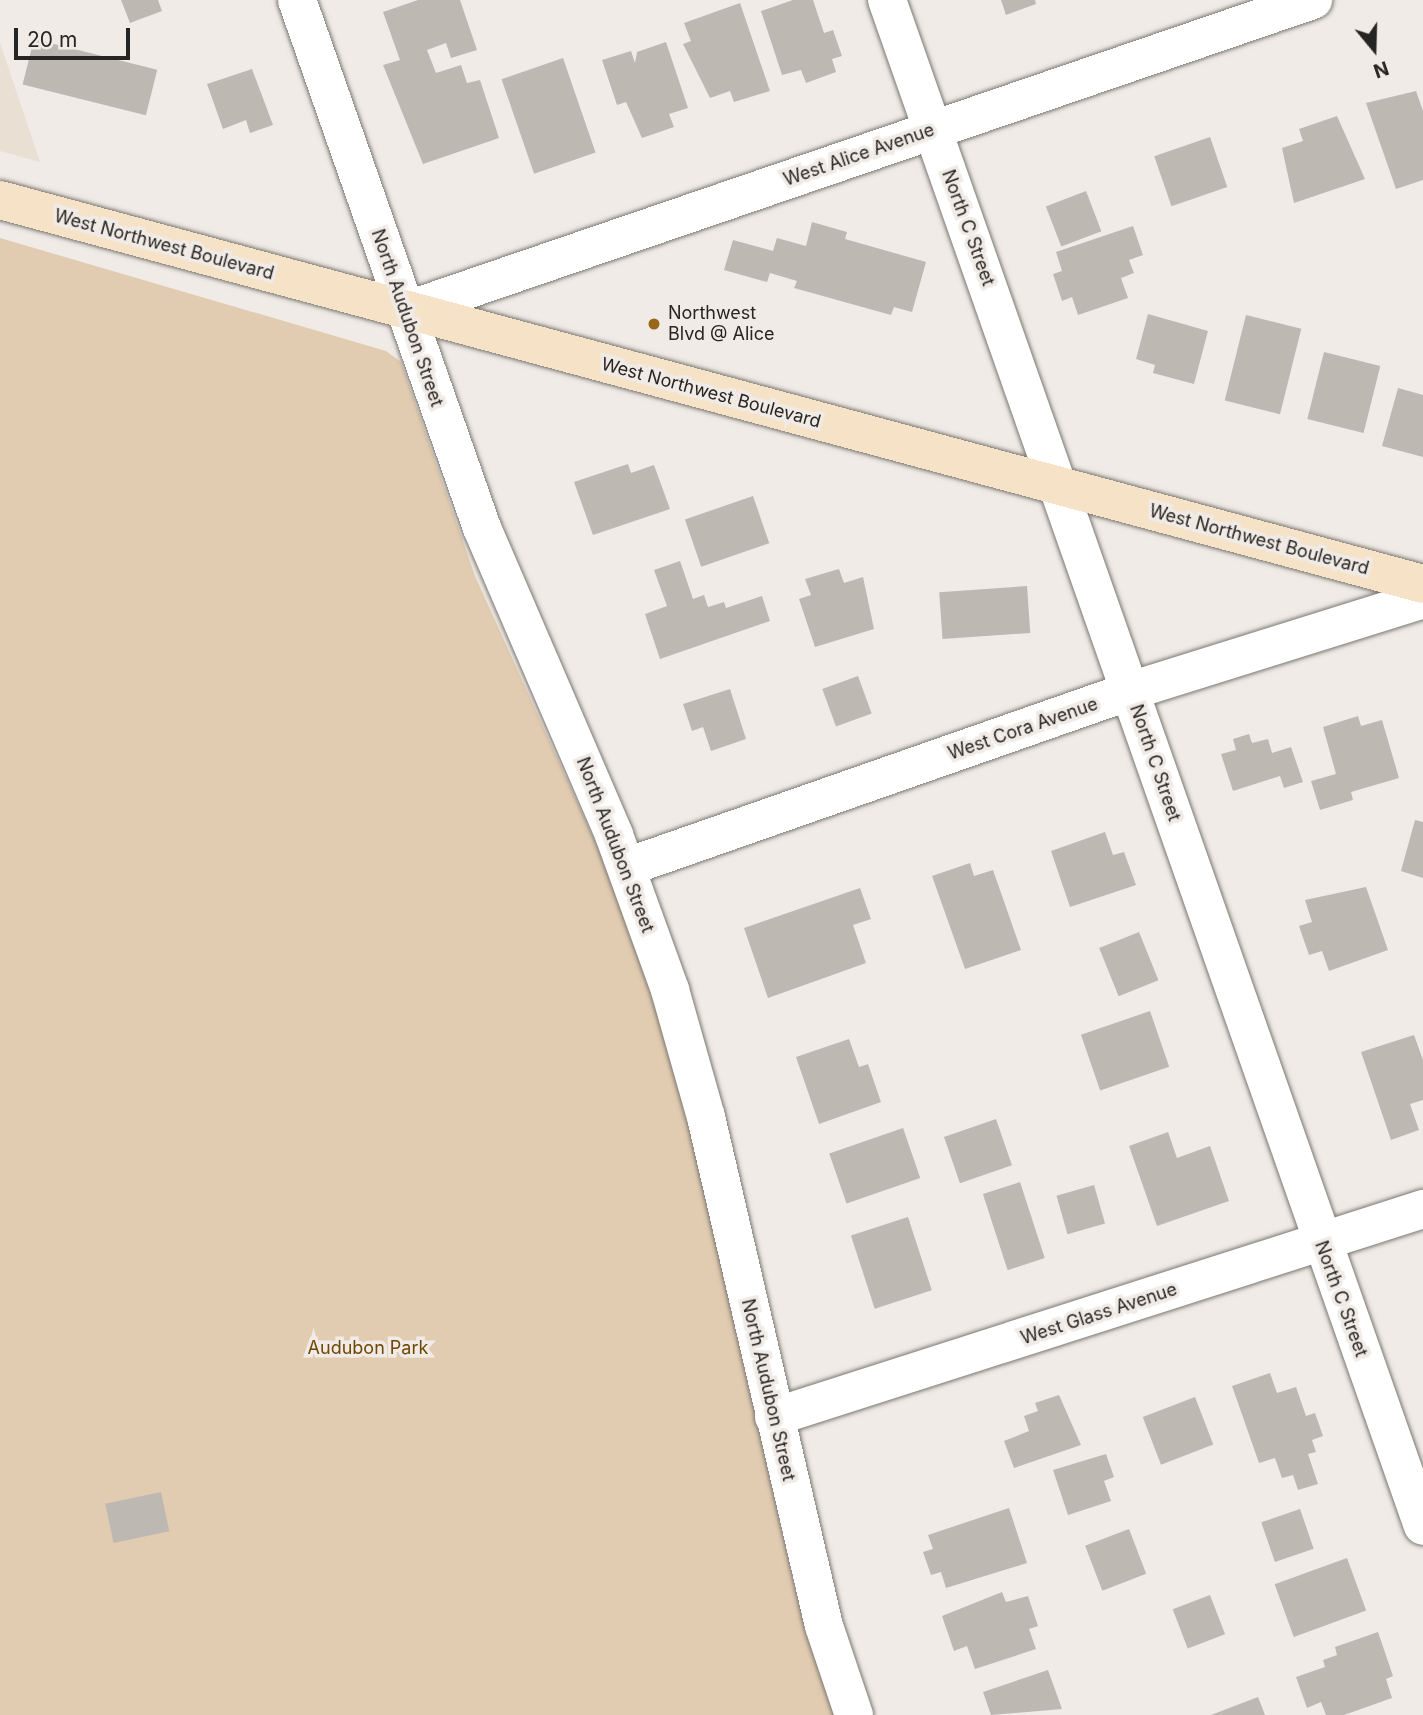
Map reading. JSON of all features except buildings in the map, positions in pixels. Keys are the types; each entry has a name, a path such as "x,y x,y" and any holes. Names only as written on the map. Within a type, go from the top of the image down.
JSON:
{"main road":[{"name":"West Northwest Boulevard","path":"0,200 1423,584"}],"street":[{"name":"North Audubon Street","path":"297,0 500,574 627,867 706,1117 824,1626 854,1715"},
{"name":"North C Street","path":"887,0 1060,487 1321,1243 1423,1527"},
{"name":"West Alice Avenue","path":"405,311 1313,0"},
{"name":"West Cora Avenue","path":"627,867 1130,691 1423,599"},
{"name":"West Glass Avenue","path":"774,1417 1423,1209"}],"shaded area":[{"path":"0,43 40,162 0,151"}],"green space":[{"name":"Audubon Park","path":"0,238 386,351 401,362 475,576 608,870 682,1086 797,1597 837,1715 0,1715"}],"place":[{"name":"Northwest Blvd @ Alice","path":"654,324"}]}
